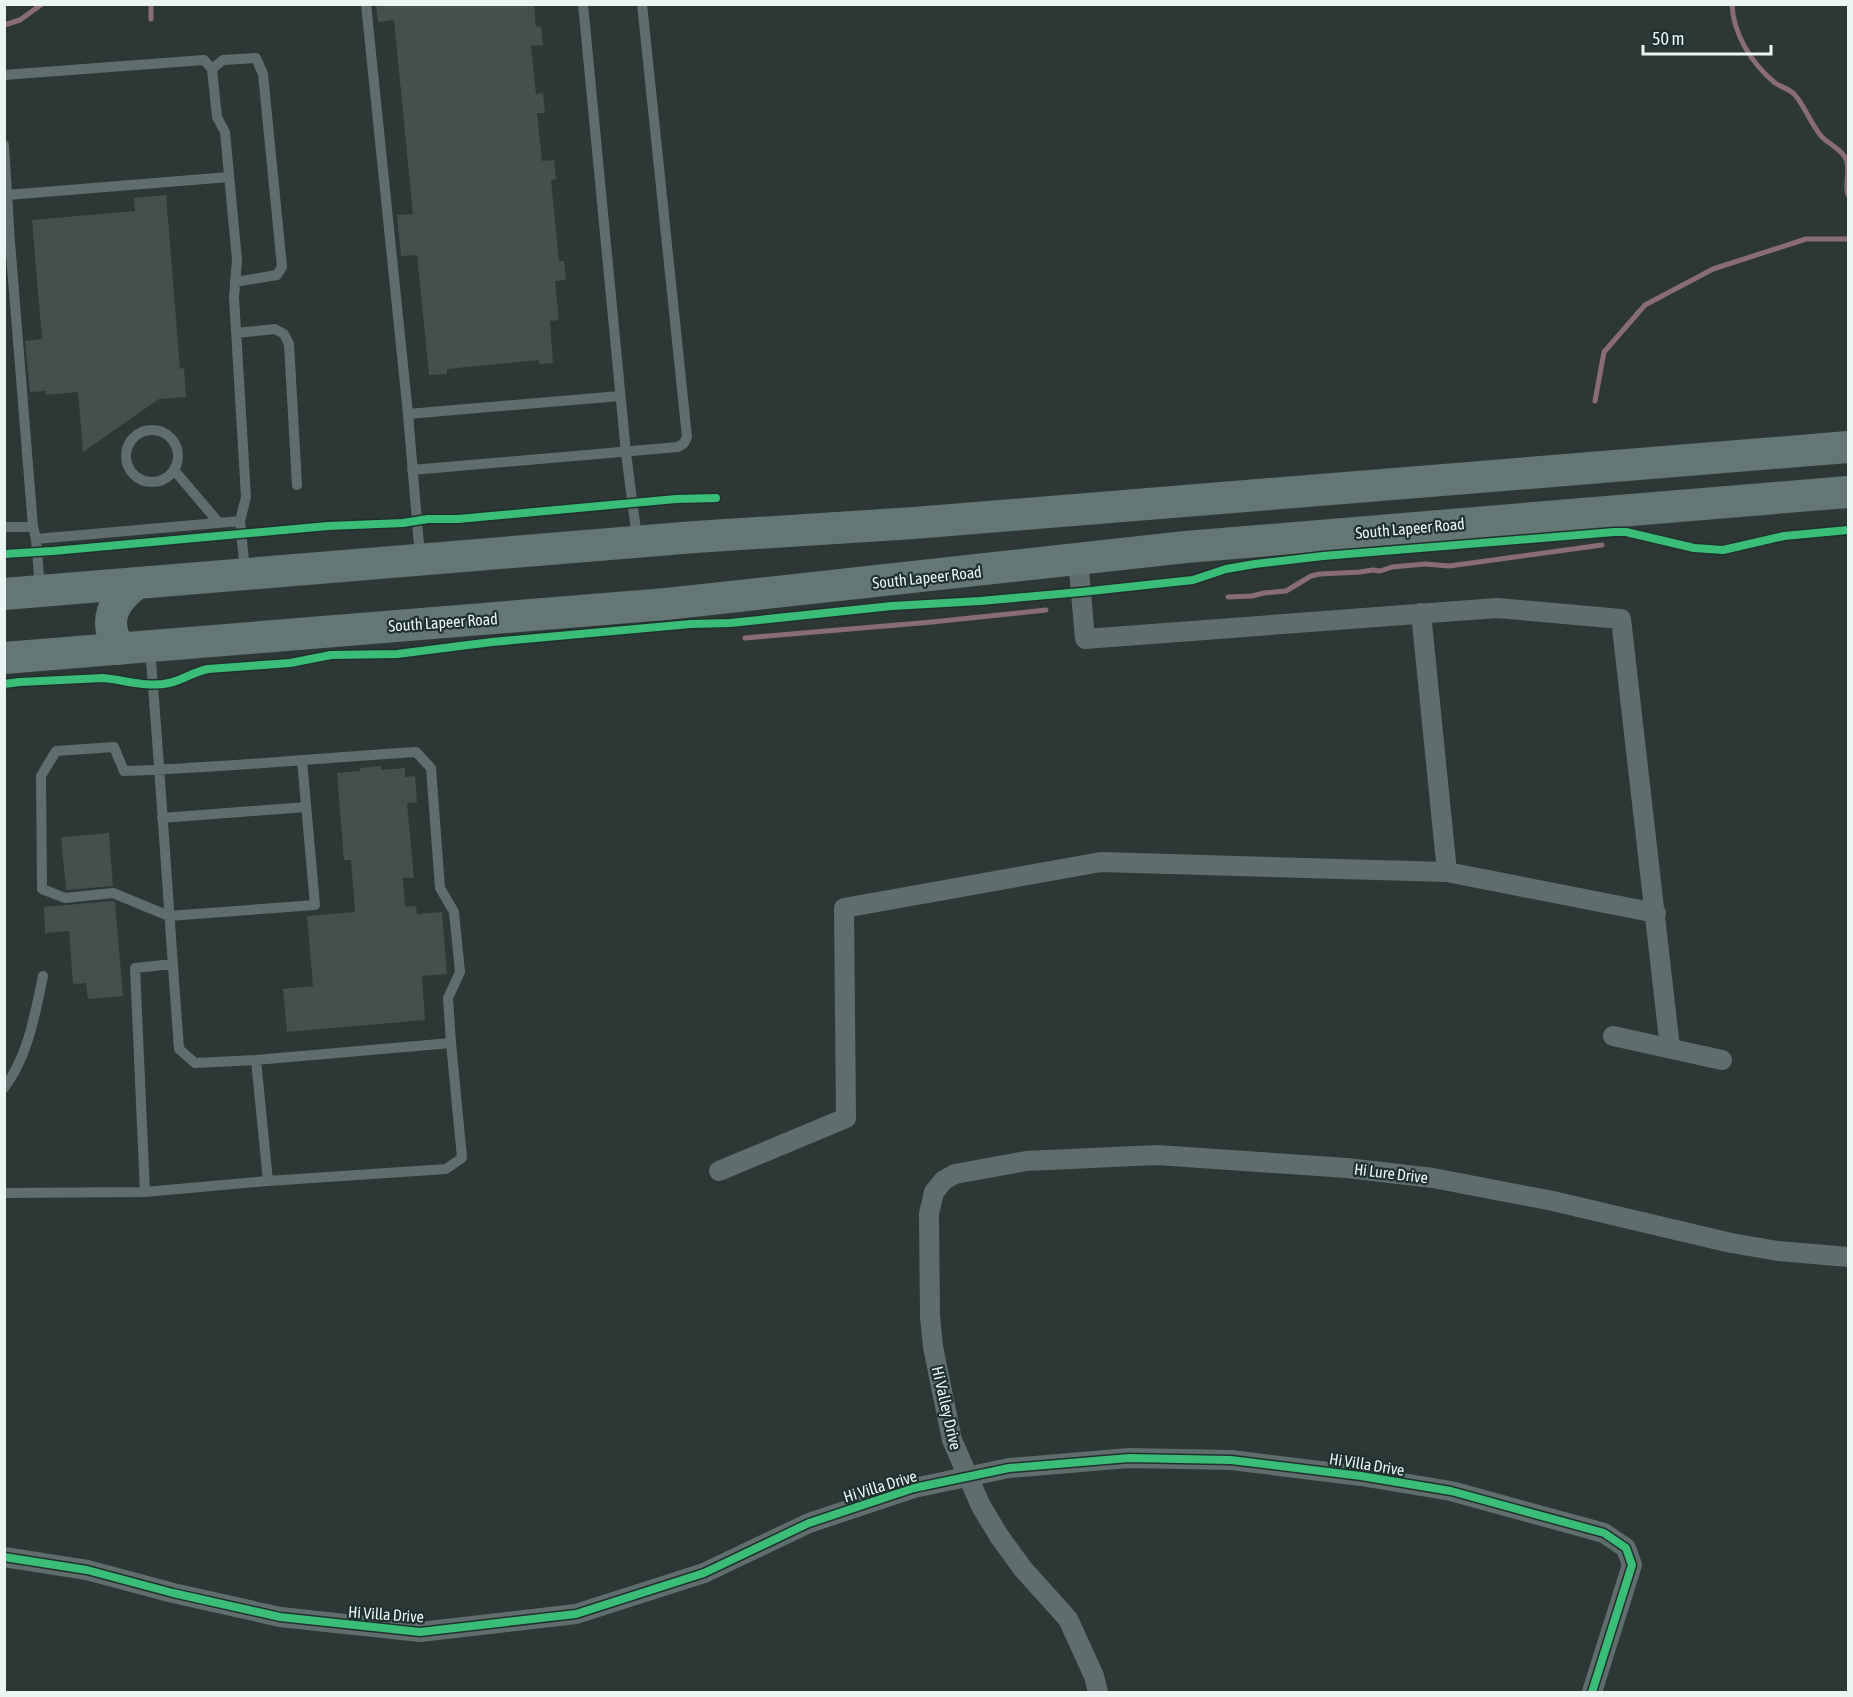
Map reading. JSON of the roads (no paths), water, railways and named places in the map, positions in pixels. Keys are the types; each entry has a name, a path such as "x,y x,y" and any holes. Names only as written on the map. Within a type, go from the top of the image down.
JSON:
{"main road":[{"path":"4,594 1848,447"},
{"path":"1697,504 1691,489 1692,481 1695,472 1711,458"},
{"name":"South Lapeer Road","path":"4,658 666,604 1185,547 1848,492"},
{"path":"984,570 999,556 1002,545 999,524 995,516"},
{"path":"119,648 113,637 112,615 123,593 137,583"}],"street":[{"path":"1078,559 1085,639 1497,608 1621,619 1671,1048"},
{"path":"1421,613 1447,872"},
{"path":"719,1171 846,1118 844,908 1101,862 1447,872 1656,913"},
{"path":"1613,1036 1722,1060"},
{"name":"Hi Lure Drive","path":"934,1192 944,1180 955,1174 1026,1161 1157,1155 1347,1168 1433,1179 1552,1201 1731,1243 1778,1251 1848,1257"},
{"name":"Hi Valley Drive","path":"934,1192 928,1214 930,1316 935,1358 952,1440 981,1506 999,1536 1023,1569 1068,1619 1094,1676 1098,1692"},
{"name":"Hi Villa Drive","path":"4,1557 87,1570 173,1593 280,1617 420,1632 576,1614 704,1573 809,1523 914,1488 1009,1468 1129,1458 1231,1460 1361,1476 1451,1491 1604,1533 1626,1548 1632,1565 1592,1692"}],"lane":[{"path":"366,4 408,414 420,560"},
{"path":"583,4 620,396 637,542"},
{"path":"412,470 626,453 678,447 684,443 687,436 642,4"},
{"path":"212,69 223,60 256,58 263,74 282,267 276,275 235,282"},
{"path":"4,75 204,60 212,69 217,117 225,132 237,260 234,297 246,497 240,521 246,575"},
{"path":"4,145 7,240 40,591"},
{"path":"7,195 229,177"},
{"path":"236,333 275,329 284,334 289,344 297,484"},
{"path":"408,414 620,396"},
{"path":"149,430 158,430 166,434 177,446 178,462 174,470 169,477 154,482 137,477 127,463 126,454 129,445 134,438 149,430"},
{"path":"174,470 219,523"},
{"path":"36,540 240,521"},
{"path":"4,527 33,527"},
{"path":"150,645 179,1049 195,1063 451,1043"},
{"path":"4,1193 145,1192 446,1169 462,1158 448,998 460,972 454,912 440,888 431,768 416,752 124,771 114,747 56,751 41,776 42,889 65,898 113,893 169,916 315,904 302,760"},
{"path":"162,818 306,807"},
{"path":"145,1192 135,968 173,964"},
{"path":"4,1088 15,1074 34,1020 43,976"},
{"path":"256,1060 268,1181"}],"waterway":[{"path":"4,25 20,20 42,4"},
{"path":"151,4 151,19"},
{"path":"1732,4 1740,37 1752,58 1775,83 1795,95 1818,132 1846,159 1848,195"},
{"path":"1595,401 1604,352 1645,305 1713,269 1806,239 1848,239"},
{"path":"1228,597 1286,591 1311,576 1320,574 1380,571 1392,567 1425,564 1449,566 1602,545"},
{"path":"745,638 1046,610"}]}
